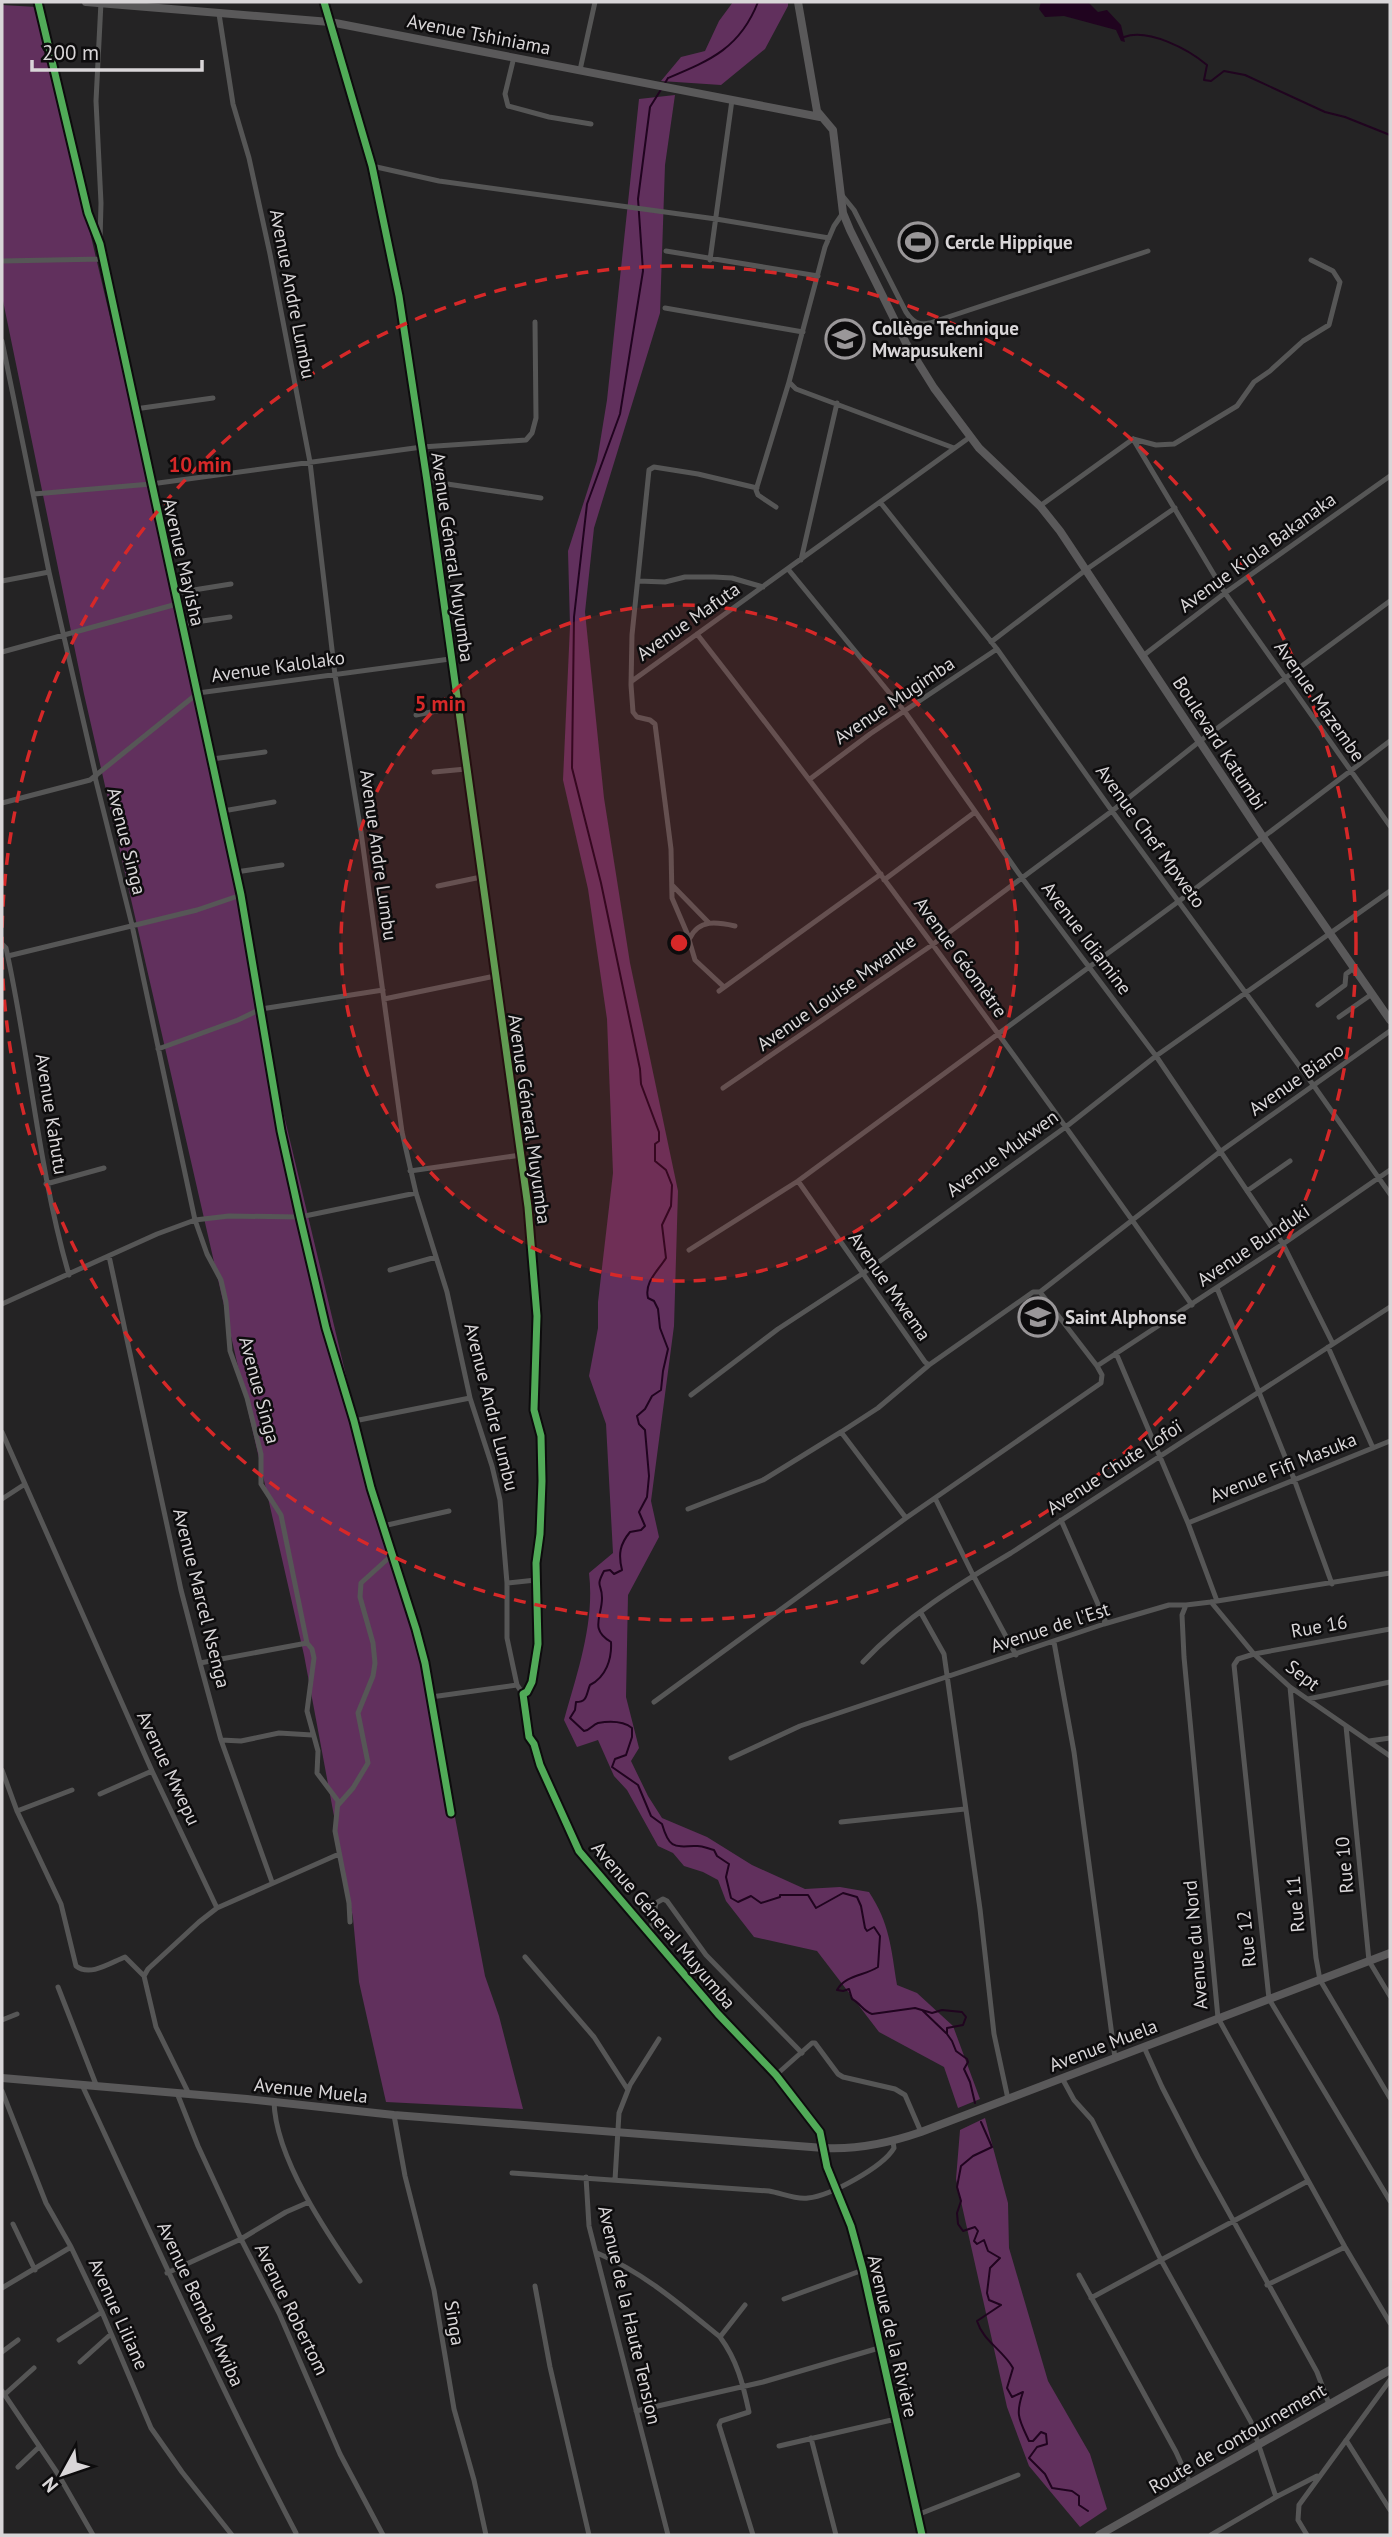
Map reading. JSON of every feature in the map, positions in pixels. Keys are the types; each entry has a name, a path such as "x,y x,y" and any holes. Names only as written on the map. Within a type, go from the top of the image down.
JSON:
{"street":[{"name":"Avenue Mayisha","path":"38,2 88,213 100,244 198,693 241,895 281,1131 300,1217 326,1328 383,1526 416,1629 451,1813"},
{"name":"Avenue Tshiniama","path":"86,2 330,22 820,117"},
{"path":"100,244 101,203 96,101 101,2"},
{"path":"199,2 199,12"},
{"name":"Avenue Géneral Muyumba","path":"324,2 372,166 399,296 521,1155 537,1316 534,1403 541,1436 542,1481 536,1580 538,1647 533,1682 523,1695 529,1738 534,1744 540,1765 579,1851 718,2014 776,2076 820,2133 824,2148"},
{"path":"580,70 595,2"},
{"name":"Boulevard Katumbi","path":"798,2 815,104 820,117 833,130 843,213 906,343 934,388 970,437 988,458 1040,506 1087,569 1263,837 1390,1020"},
{"name":"Avenue Andre Lumbu","path":"219,14 233,104 249,158 268,245 310,462 335,675 361,832 401,1132 416,1193 447,1292 470,1398 500,1500 507,1583 507,1638 517,1685 523,1695"},
{"path":"514,57 505,94 508,106 591,124"},
{"path":"710,260 732,100"},
{"path":"807,114 815,104"},
{"path":"372,166 439,181 716,219 829,238"},
{"path":"841,194 854,210 906,312 913,321 921,324 1148,251"},
{"path":"776,507 758,495 757,488 829,238 843,213"},
{"path":"666,251 818,276"},
{"path":"2,261 103,260"},
{"path":"1040,506 1133,439 1161,446 1183,440 1212,419 1241,403 1254,382 1303,341 1328,326 1340,282 1333,271 1311,260"},
{"path":"665,308 803,332"},
{"path":"34,494 151,485 422,447 522,441 531,436 536,418 535,322"},
{"name":"Avenue Singa","path":"2,341 49,572 132,925 195,1220 207,1254 221,1280 226,1302 230,1351 247,1398 261,1454 261,1484 281,1515 307,1643 314,1658 307,1700 317,1751 317,1773 336,1796 338,1805"},
{"path":"789,382 796,388 954,448"},
{"path":"135,409 213,398"},
{"path":"801,560 836,403"},
{"name":"Avenue Mafuta","path":"882,877 722,989 699,965 673,901 671,849 654,724 634,714 632,681 970,437"},
{"name":"Avenue Mazembe","path":"1133,439 1225,593 1390,827"},
{"path":"632,681 632,635 647,476 651,468 698,474 757,488"},
{"name":"Avenue Kiola Bakanaka","path":"1144,655 1225,593 1390,476"},
{"path":"427,481 541,498"},
{"name":"Avenue Chef Mpweto","path":"880,502 997,649 1390,1194"},
{"path":"991,642 1087,569 1175,508"},
{"name":"Avenue Idiamine","path":"788,569 905,712 1022,878 1156,1056 1283,1244 1331,1346 1373,1448"},
{"path":"2,581 49,572"},
{"path":"638,581 664,582 685,577 714,576 762,587"},
{"path":"175,593 231,584"},
{"name":"Avenue Louise Mwanke","path":"723,1088 932,945 1112,811 1200,741 1390,601"},
{"path":"2,652 177,604"},
{"path":"182,624 230,617"},
{"name":"Avenue Géomètre","path":"697,634 810,779 1067,1126 1192,1305"},
{"name":"Avenue Mugimba","path":"810,779 843,753 997,649"},
{"name":"Avenue Kalolako","path":"96,776 198,693 450,659"},
{"path":"416,715 457,707"},
{"path":"690,1250 798,1181 999,1035 1390,741"},
{"path":"212,759 265,752"},
{"path":"434,772 466,769"},
{"path":"2,803 85,782 96,776"},
{"path":"223,811 274,802"},
{"path":"882,877 975,812"},
{"path":"236,872 282,865"},
{"path":"438,886 481,877"},
{"path":"672,885 709,923"},
{"name":"Avenue Mukwen","path":"691,1395 778,1329 862,1275 1067,1126 1156,1056 1390,891"},
{"path":"8,956 197,910 241,895"},
{"path":"689,941 697,928 709,923 735,926"},
{"name":"Avenue Kahutu","path":"2,944 8,956 23,1027 53,1220 69,1275"},
{"path":"1318,1005 1345,985 1346,974 1354,968"},
{"path":"384,999 495,976"},
{"path":"158,1049 261,1009 383,990"},
{"path":"1339,1017 1372,994"},
{"name":"Avenue Biano","path":"1132,1219 1390,1031"},
{"path":"410,1171 521,1155"},
{"path":"1247,1191 1290,1161"},
{"path":"46,1184 104,1168"},
{"name":"Avenue Bunduki","path":"1097,1366 1192,1305 1390,1170"},
{"name":"Avenue Mwema","path":"798,1181 862,1275 929,1365 1035,1291 1040,1292 1132,1219"},
{"path":"2,1304 195,1220 229,1216 300,1217 416,1193"},
{"name":"Avenue Marcel Nsenga","path":"109,1256 181,1590 200,1663 222,1740 272,1882"},
{"path":"390,1270 436,1257"},
{"path":"1217,1288 1294,1479 1332,1584"},
{"path":"654,1702 906,1518 1097,1387 1103,1378 1097,1366 1040,1292"},
{"name":"Avenue Chute Lofoï","path":"863,1662 888,1635 973,1575 1390,1307"},
{"name":"Sept","path":"1116,1353 1188,1523 1214,1602 1254,1654 1290,1687 1390,1756"},
{"path":"688,1509 763,1480 878,1408 929,1365"},
{"path":"354,1421 470,1398"},
{"name":"Avenue Mwepu","path":"2,1432 152,1771 217,1908"},
{"path":"841,1432 906,1518"},
{"name":"Avenue Fifi Masuka","path":"1188,1523 1390,1441"},
{"path":"2,1450 8,1447"},
{"path":"2,1499 25,1484"},
{"path":"935,1498 1016,1655"},
{"path":"383,1526 449,1511"},
{"path":"1061,1520 1105,1620 1104,1624"},
{"path":"350,1922 349,1903 335,1831 338,1805 353,1788 368,1763 358,1713 373,1676 375,1663 360,1588 361,1583 392,1555"},
{"name":"Avenue de l'Est","path":"731,1758 800,1726 1104,1624 1169,1605 1214,1602 1390,1573"},
{"path":"507,1583 536,1580"},
{"name":"Avenue du Nord","path":"1186,1605 1182,1615 1184,1657 1218,2018 1390,2323"},
{"path":"921,1613 944,1654 980,1909 994,2034 1008,2099"},
{"name":"Rue 16","path":"1254,1654 1390,1629"},
{"path":"1054,1642 1073,1752 1115,2058"},
{"path":"200,1663 307,1643"},
{"name":"Rue 12","path":"1254,1654 1238,1659 1234,1665 1269,1998 1390,2202"},
{"path":"1308,1699 1390,1682"},
{"path":"431,1697 517,1685"},
{"name":"Rue 11","path":"1290,1687 1320,1980 1390,2098"},
{"name":"Rue 10","path":"1346,1726 1369,1961 1390,1996"},
{"path":"222,1740 241,1741 270,1733 312,1735"},
{"path":"1369,1741 1390,1738"},
{"path":"2,1770 61,1904 78,1968 85,1971 97,1969 125,1956 144,1976 156,2027 189,2094"},
{"path":"100,1794 152,1771"},
{"path":"18,1811 72,1790"},
{"path":"841,1822 965,1808"},
{"path":"144,1976 163,1953 217,1908 339,1854"},
{"path":"650,1934 656,1903 663,1899 706,1955 802,2053"},
{"name":"Avenue Muela","path":"2,2078 274,2101 394,2115 824,2148 859,2148 893,2142 921,2132 1390,1953"},
{"path":"525,1958 594,2037 628,2090"},
{"path":"58,1987 97,2087"},
{"path":"2,2020 17,2014"},
{"name":"Avenue de la Haute Tension","path":"659,2039 628,2090 617,2118 615,2180 586,2177 589,2226 668,2535"},
{"path":"776,2076 815,2043 843,2077 895,2088 905,2095 921,2132"},
{"path":"1144,2046 1170,2104 1317,2372 1329,2404"},
{"path":"1062,2078 1074,2101 1092,2120 1161,2260 1251,2422 1276,2497"},
{"name":"Avenue Bemba Mwiba","path":"82,2085 167,2273 296,2533"},
{"name":"Avenue Liliane","path":"2,2091 43,2196 102,2312 151,2428 232,2535"},
{"name":"Avenue Robertom","path":"177,2093 241,2239 279,2313 340,2454 383,2535"},
{"path":"274,2101 275,2119 284,2145 309,2202 360,2281"},
{"name":"Singa","path":"394,2115 405,2176 434,2290 450,2390 486,2535"},
{"path":"615,2180 769,2191 801,2199 819,2196 881,2162 892,2152 893,2142"},
{"name":"Avenue de la Rivière","path":"824,2148 827,2167 851,2226 863,2270 922,2535"},
{"path":"512,2173 586,2177"},
{"path":"1091,2298 1308,2181"},
{"path":"167,2273 241,2239 286,2212 309,2202"},
{"path":"13,2224 35,2270"},
{"path":"2,2288 71,2247"},
{"path":"1267,2285 1345,2247"},
{"path":"597,2253 660,2289 720,2337 738,2368 748,2413 719,2422 753,2535"},
{"path":"784,2299 863,2270"},
{"path":"1079,2275 1191,2483"},
{"path":"535,2286 550,2367 589,2535"},
{"path":"720,2337 745,2305"},
{"path":"59,2340 102,2312"},
{"path":"80,2362 111,2334"},
{"path":"2,2353 18,2340"},
{"path":"636,2411 743,2387 879,2348"},
{"path":"34,2368 3,2393 74,2498 93,2535"},
{"name":"Route de contournement","path":"1099,2535 1390,2370"},
{"path":"1307,2535 1297,2514 1299,2505 1390,2381"},
{"path":"779,2446 896,2419"},
{"path":"811,2438 836,2535"},
{"path":"1346,2440 1390,2510"},
{"path":"18,2466 39,2447"},
{"path":"1216,2534 1320,2474"},
{"path":"917,2515 1018,2475"}],"shaded area":[{"path":"733,2 788,2 765,49 721,85 661,81 681,57 705,51 719,21"},
{"path":"1041,2 1088,2 1098,12 1107,10 1121,25 1125,42 1121,41 1116,30 1064,16 1045,17 1039,9"},
{"path":"2,5 37,7 177,602 277,1086 358,1426 427,1669 485,1976 499,2016 523,2109 386,2102 359,1982 353,1918 304,1655 84,694 2,296"},
{"path":"675,95 665,165 660,313 594,528 585,612 604,798 630,963 678,1191 674,1326 651,1501 659,1537 628,1595 626,1697 639,1748 631,1761 662,1818 707,1837 752,1865 805,1889 840,1887 869,1892 886,1926 897,1985 917,1993 953,2026 980,2099 958,2108 944,2067 879,2032 817,1951 754,1937 726,1901 718,1880 684,1866 673,1853 658,1846 627,1790 614,1776 598,1740 577,1747 564,1720 587,1629 589,1573 613,1553 606,1424 589,1376 598,1328 598,1302 613,1173 607,1019 588,889 563,780 570,626 568,551 597,461 607,400 639,99"},
{"path":"985,2118 1008,2203 1009,2248 1048,2381 1090,2454 1107,2509 1080,2527 1029,2466 1007,2407 956,2179 960,2130"}],"waterway":[{"path":"665,83 668,78 711,58 733,42 751,18 758,2"},
{"path":"1124,37 1144,35 1179,47 1207,65 1204,80 1211,81 1224,71 1245,75 1325,112 1390,135"},
{"path":"662,88 650,107 638,199 643,271 620,414 587,504 574,617 572,768 601,883 641,1084 659,1132 659,1141 655,1144 655,1161 666,1170 672,1185 671,1206 662,1225 666,1258 652,1277 647,1292 648,1298 654,1301 658,1309 660,1328 668,1349 661,1390 652,1396 645,1409 637,1416 639,1424 645,1430 649,1476 647,1497 639,1512 645,1526 641,1530 630,1532 624,1541 620,1554 622,1570 614,1574 610,1570 604,1571 601,1576 599,1583 602,1598 598,1627 611,1642 610,1655 604,1672 590,1685 585,1699 576,1702 570,1718 584,1731 598,1723 607,1722 632,1728 626,1755 615,1759 612,1767 638,1785 651,1816 662,1824 670,1842 677,1846 700,1846 714,1850 717,1856 729,1864 726,1877 731,1898 738,1902 751,1896 761,1903 780,1895 808,1895 816,1908 843,1893 857,1897 865,1928 867,1931 874,1927 880,1936 878,1967 845,1981 837,1990 849,1989 852,1999 872,2014 915,2008 932,2013 942,2010 962,2012 966,2017 963,2025 947,2028 947,2034 956,2051 967,2059 964,2069 975,2103"},
{"path":"922,2010 946,2033"},
{"path":"981,2122 992,2147 973,2156 961,2166 957,2187 961,2201 957,2213 958,2224 963,2231 975,2227 978,2231 974,2241 977,2244 984,2240 988,2251 1000,2258 990,2268 987,2293 989,2300 1001,2305 977,2321 984,2334 1013,2368 1007,2388 1012,2397 1023,2392 1019,2417 1029,2441 1033,2441 1041,2432 1046,2434 1047,2444 1037,2447 1029,2458 1045,2474 1052,2488 1072,2491 1079,2496 1079,2505 1088,2511"}],"cycle path":[{"path":"38,2 88,213 100,244 241,895 281,1131 300,1217 326,1328 371,1488 425,1663 451,1813"},
{"path":"324,2 372,166 399,296 528,1207 537,1316 534,1410 541,1436 542,1481 536,1563 538,1644 532,1682 523,1694 529,1737 579,1851 718,2014 776,2075 820,2132 827,2167 851,2226 863,2270 922,2535"}],"place":[{"name":"Cercle Hippique","path":"918,242"},
{"name":"Collège Technique Mwapusukeni","path":"845,339"},
{"name":"Saint Alphonse","path":"1038,1317"}]}
